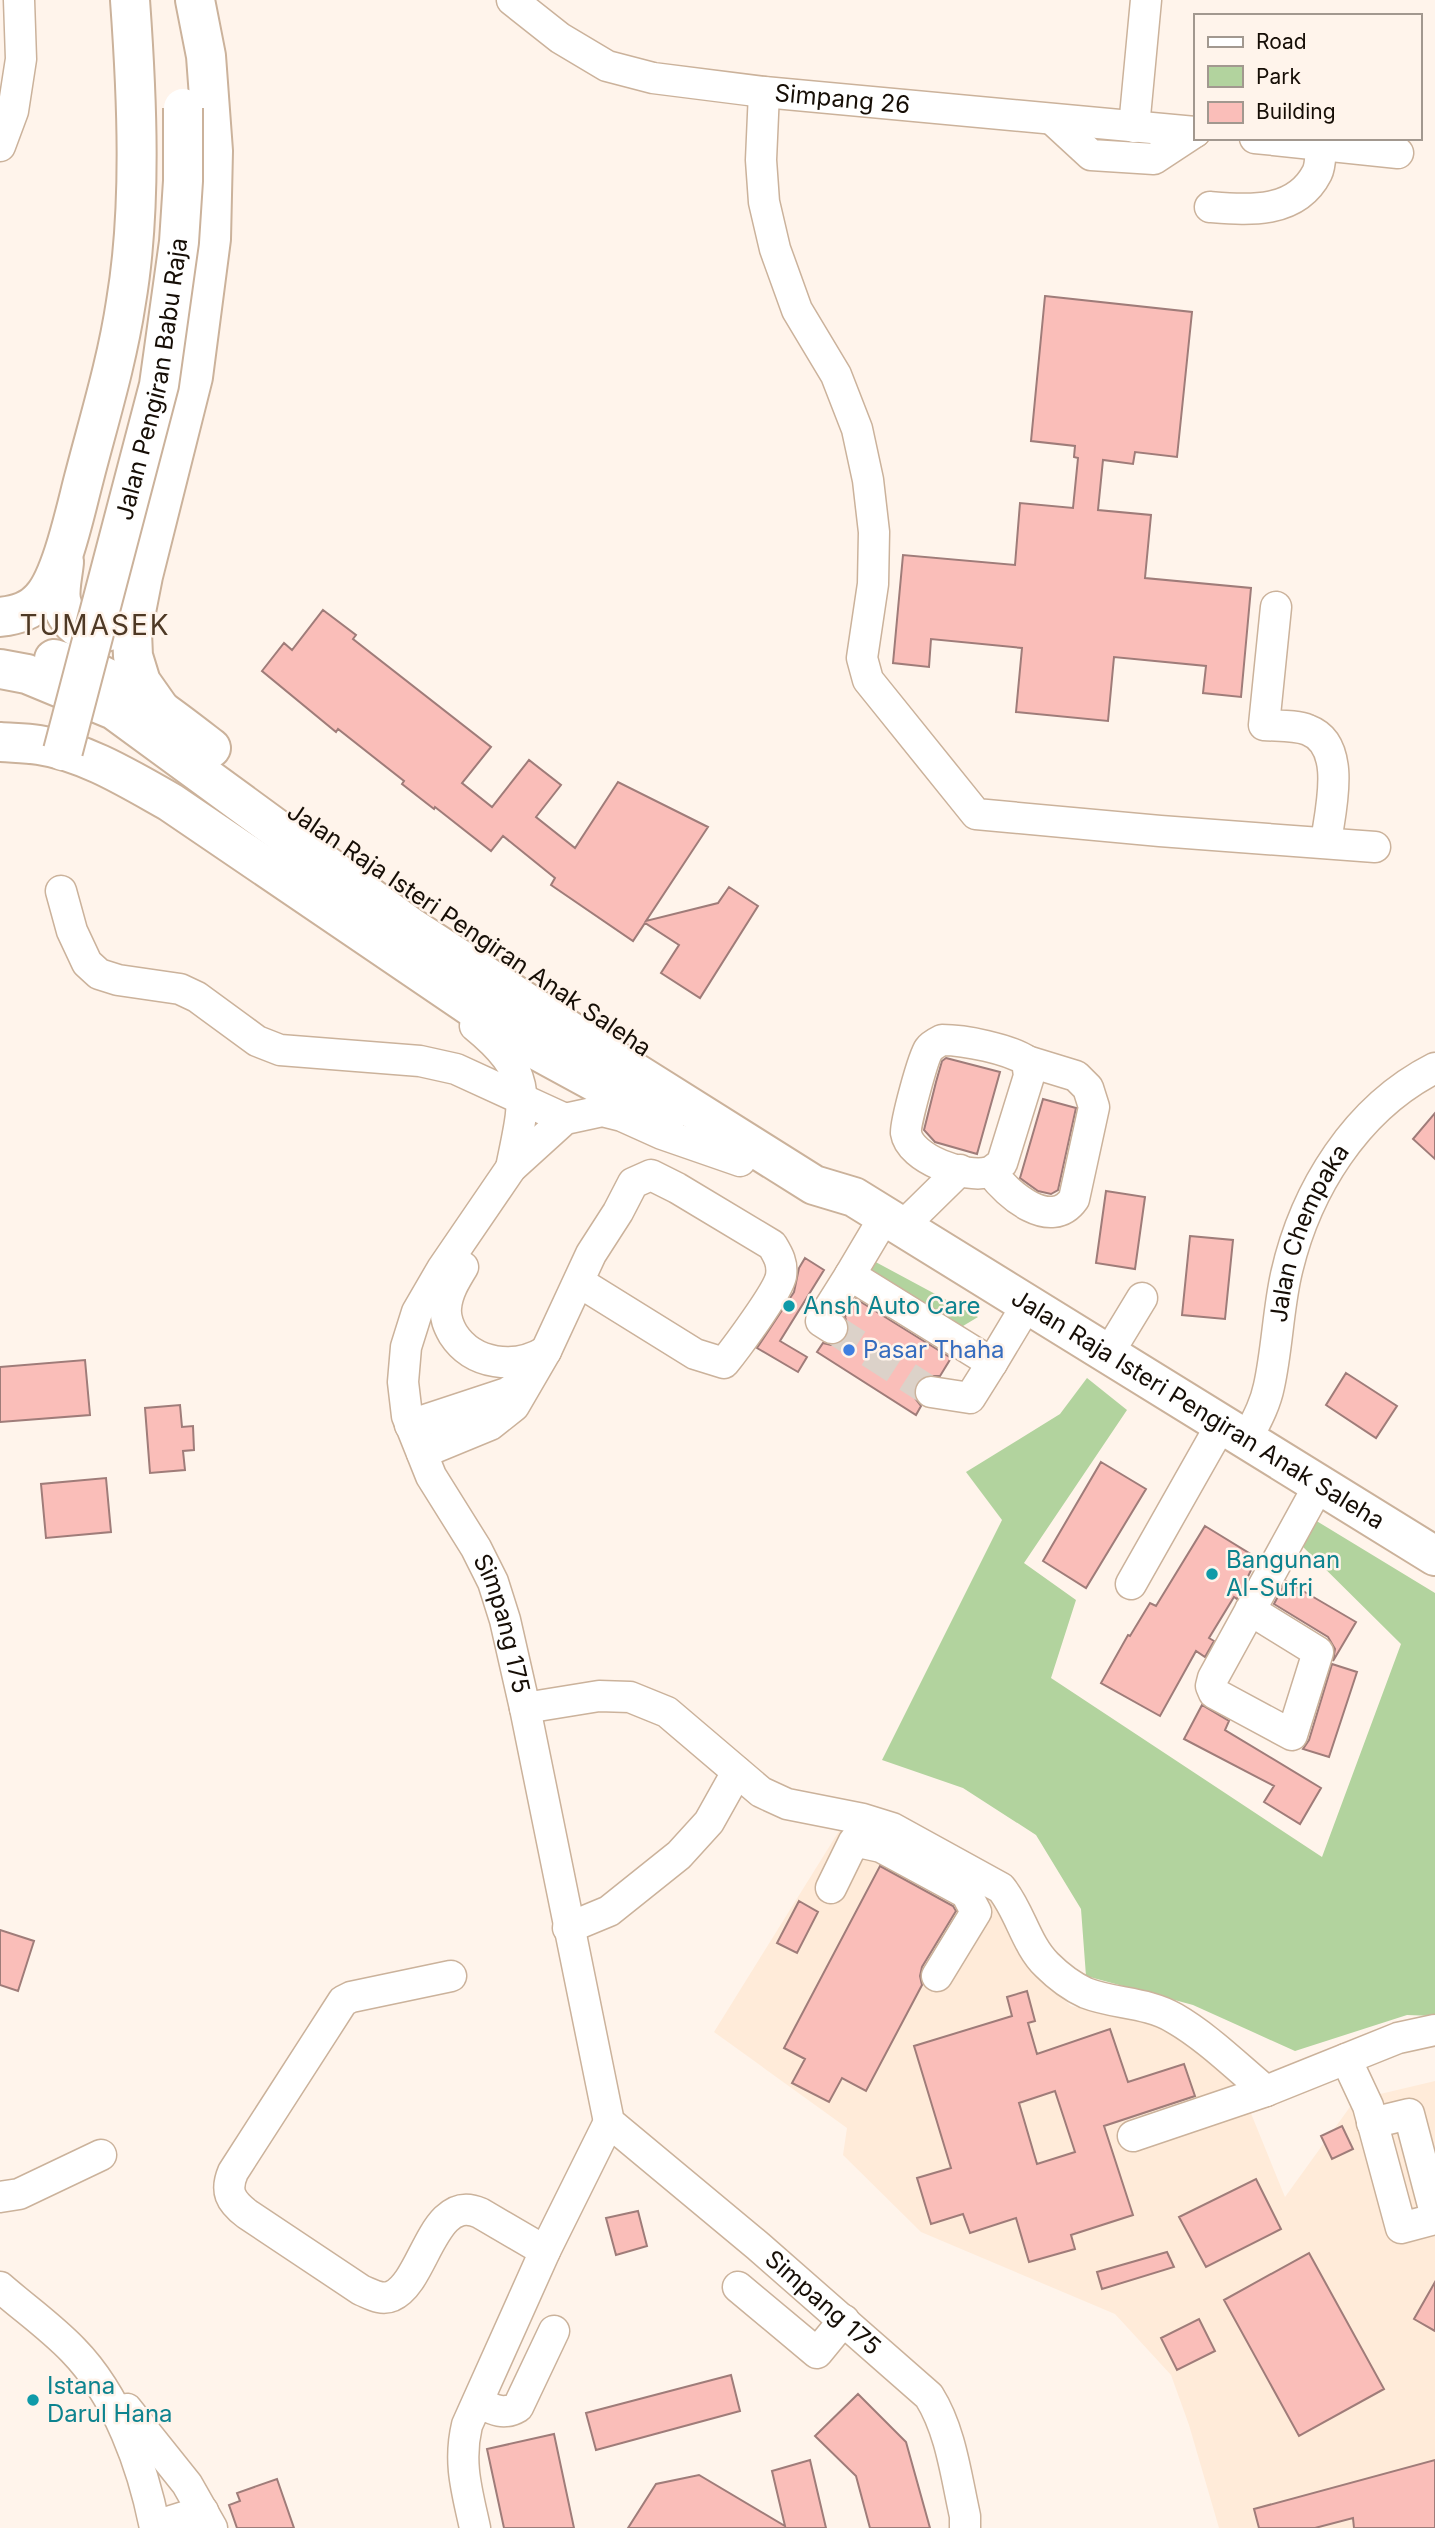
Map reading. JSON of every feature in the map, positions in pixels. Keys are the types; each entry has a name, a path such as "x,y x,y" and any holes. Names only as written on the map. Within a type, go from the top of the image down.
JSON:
{"main road":[{"path":"130,0 136,123 134,219 127,301 109,385 67,542 60,596 65,616 83,631 100,635 114,631 124,622 142,576"},
{"name":"Jalan Pengiran Babu Raja","path":"51,748 159,385 179,242 183,181 152,0"},
{"name":"Jalan Pengiran Babu Raja","path":"172,106 174,0"},
{"path":"161,710 141,682 133,656 132,632 142,576 192,377 211,239 212,138 206,56 195,0"},
{"path":"0,617 28,610 43,597 67,542"},
{"name":"Jalan Raja Isteri Pengiran Anak Saleha","path":"0,644 24,648 100,675 161,710 422,904 825,1165 880,1213"},
{"name":"Jalan Raja Isteri Pengiran Anak Saleha","path":"0,670 27,674 114,710 412,928 596,1048 807,1181 880,1213 1435,1556"},
{"path":"0,742 51,748 116,772 170,802 529,1046 740,1161 771,1176 807,1181"}],"street":[{"path":"0,146 13,111 22,59 19,0"},
{"name":"Simpang 26","path":"512,0 561,38 607,66 653,78 764,92 1194,132"},
{"path":"1134,127 1146,0"},
{"path":"764,92 761,160 764,202 775,249 797,310 836,375 857,429 868,480 874,532 873,584 862,658 868,680 976,814 1160,831 1376,846"},
{"path":"1053,120 1091,155 1154,159 1194,133"},
{"path":"1272,140 1398,153"},
{"path":"1210,207 1248,210 1286,203 1304,190 1318,171 1321,146"},
{"path":"1276,607 1264,725 1309,730 1324,742 1333,761 1334,782 1326,842"},
{"path":"61,891 72,931 87,963 99,974 118,980 180,989 257,1041 280,1050 420,1061 456,1069 565,1119 602,1111 622,1116 663,1134 740,1161"},
{"name":"Simpang 175","path":"402,960 450,1006 498,1044 516,1072 523,1101 508,1172"},
{"path":"991,1172 1003,1188 1020,1201 1055,1213 1066,1210 1074,1199 1094,1107 1088,1088 1076,1076 1027,1061 1018,1055 957,1040 942,1040 929,1049 907,1118 906,1134 914,1151 936,1163 978,1173 991,1172 1002,1163 1028,1076 1027,1061"},
{"name":"Jalan Chempaka","path":"1131,1584 1233,1433 1262,1409 1269,1388 1286,1275 1306,1212 1338,1153 1379,1106 1435,1068"},
{"name":"Simpang 175","path":"565,1119 508,1172 442,1269 417,1312 406,1347 403,1382 410,1425 431,1476 476,1548 493,1581 505,1620 609,2122 844,2320 929,2396 939,2412 962,2504 965,2528"},
{"path":"832,1328 821,1321 850,1275 880,1213 960,1170"},
{"path":"508,1172 488,1220 449,1292 447,1324 461,1346 474,1356 491,1362 520,1360 546,1351"},
{"path":"422,1454 490,1425 514,1405 546,1351 591,1254 633,1183 651,1175 677,1188 772,1245 781,1261 781,1278 743,1340 723,1363 695,1354 579,1282"},
{"path":"850,1275 992,1363"},
{"path":"1108,1354 1142,1298"},
{"path":"931,1392 970,1398 1028,1303"},
{"path":"410,1425 508,1393 531,1377"},
{"path":"1250,1610 1319,1485"},
{"path":"525,1708 599,1696 630,1697 667,1712 761,1792 787,1804 875,1834 972,1883 1001,1888 1013,1903 1045,1964 1086,1993 1146,2007 1173,2017 1266,2091"},
{"path":"568,1928 609,1911 679,1855 709,1822 737,1772"},
{"path":"831,1888 854,1842 875,1834"},
{"path":"937,1976 976,1912 972,1883"},
{"path":"451,1976 343,2001 233,2172 228,2185 229,2195 236,2206 247,2214 377,2298 393,2296 405,2284 446,2219 456,2211 469,2208 545,2251"},
{"path":"1133,2136 1266,2091 1398,2038 1435,2030"},
{"path":"1346,2059 1368,2106 1401,2228 1435,2219"},
{"path":"1372,2123 1409,2114 1435,2213"},
{"path":"475,2528 463,2467 462,2446 467,2425 545,2251 609,2122"},
{"path":"0,2197 19,2194 101,2155"},
{"path":"0,2287 74,2351 97,2382 134,2451 149,2494 155,2527 207,2520 187,2484 125,2407 97,2382"},
{"path":"738,2287 817,2353 844,2320"},
{"path":"478,2402 503,2413 518,2407 554,2331"}],"shaded area":[{"path":"874,1808 977,1856 1036,1974 1071,2006 1164,2028 1237,2079 1285,2197 1355,2100 1435,2081 1435,2528 1219,2528 1189,2425 1171,2375 1115,2314 921,2232 843,2155 847,2128 714,2032 839,1831 856,1811"}],"green space":[{"path":"857,1252 978,1317 963,1326 925,1326 847,1278"},
{"path":"1087,1378 1127,1410 1024,1563 1076,1600 1051,1678 1322,1857 1401,1644 1293,1537 1310,1517 1435,1593 1435,2016 1407,2015 1295,2051 1193,2005 1086,1976 1081,1909 1036,1835 963,1788 882,1760 1002,1520 966,1472 1060,1414"}],"building":[{"path":"1045,296 1192,312 1177,457 1135,452 1133,464 1103,460 1098,510 1151,515 1145,578 1251,588 1241,697 1203,693 1206,666 1114,657 1108,721 1016,712 1022,648 931,639 929,667 893,663 903,555 1015,565 1020,503 1073,508 1078,458 1074,457 1075,446 1031,441"},
{"path":"323,610 356,635 353,639 491,747 462,783 492,807 529,760 561,785 536,817 575,848 618,782 708,827 646,921 718,903 729,887 758,906 700,998 661,973 679,945 645,923 633,941 551,885 555,878 503,836 491,851 402,784 404,781 338,729 336,732 262,671 284,643 292,650"},
{"path":"946,1058 1000,1072 977,1154 935,1142 924,1130 942,1061"},
{"path":"1043,1099 1076,1108 1058,1190 1051,1194 1038,1191 1020,1178"},
{"path":"1435,1113 1435,1159 1413,1139"},
{"path":"1106,1191 1145,1197 1135,1269 1096,1263"},
{"path":"1190,1236 1233,1240 1225,1319 1182,1315"},
{"name":"Ansh Auto Care","path":"805,1258 824,1270 780,1341 807,1357 798,1372 757,1348 794,1292 799,1268"},
{"path":"856,1299 951,1358 940,1376 925,1376 917,1382 915,1398 921,1406 916,1415 817,1352 823,1343 839,1344 846,1338 849,1328 845,1317"},
{"path":"85,1360 90,1415 0,1422 0,1367"},
{"path":"1346,1373 1397,1406 1376,1438 1326,1405"},
{"path":"180,1405 182,1427 193,1426 194,1450 183,1451 185,1470 150,1473 145,1408"},
{"path":"1101,1462 1146,1489 1086,1588 1043,1561"},
{"path":"106,1478 111,1532 46,1538 41,1484"},
{"path":"1205,1526 1257,1558 1237,1599 1234,1597 1209,1638 1214,1641 1205,1657 1196,1651 1160,1716 1101,1683 1128,1635 1130,1636 1150,1603 1156,1606"},
{"path":"1286,1581 1356,1622 1333,1661 1335,1649 1328,1637 1274,1604"},
{"path":"1332,1664 1357,1672 1329,1757 1303,1749 1309,1740"},
{"path":"1202,1705 1229,1721 1225,1730 1321,1788 1300,1824 1264,1802 1274,1786 1184,1739"},
{"path":"880,1866 953,1906 956,1911 922,1967 922,1985 866,2091 842,2078 829,2102 792,2083 805,2059 784,2048"},
{"path":"799,1901 818,1912 797,1953 777,1943"},
{"path":"0,1930 34,1941 18,1991 0,1985"},
{"path":"1027,1991 1035,2021 1028,2023 1037,2054 1110,2029 1128,2082 1184,2064 1195,2096 1104,2126 1133,2215 1071,2235 1075,2249 1029,2262 1016,2218 970,2233 963,2214 931,2224 917,2178 951,2168 914,2046 1012,2016 1007,1997","holes":["1055,2091 1075,2152 1037,2164 1019,2103"]},
{"path":"1342,2126 1353,2149 1332,2159 1321,2136"},
{"path":"1256,2179 1281,2229 1206,2267 1179,2217"},
{"path":"638,2211 647,2246 616,2255 606,2218"},
{"path":"1167,2252 1174,2267 1102,2289 1097,2272"},
{"path":"1309,2253 1384,2389 1299,2436 1224,2300"},
{"path":"1435,2282 1435,2331 1414,2319"},
{"path":"1199,2319 1215,2351 1177,2370 1161,2338"},
{"path":"731,2375 740,2411 596,2450 586,2413"},
{"path":"858,2394 906,2442 930,2528 870,2528 856,2476 815,2436"},
{"path":"554,2434 574,2528 504,2528 487,2449"},
{"path":"810,2460 826,2528 628,2528 656,2484 699,2475 785,2526 772,2471"},
{"path":"1435,2460 1435,2528 1354,2528 1353,2518 1315,2528 1259,2528 1254,2509"},
{"path":"277,2479 294,2528 237,2528 229,2505 240,2501 237,2493"}],"tunnel":[{"path":"832,1328 931,1392"}],"place":[{"name":"Ansh Auto Care","path":"789,1306"},
{"name":"Pasar Thaha","path":"849,1350"},
{"name":"Bangunan Al-Sufri","path":"1212,1574"},
{"name":"Istana Darul Hana","path":"33,2400"}],"district":[{"name":"TUMASEK","path":"95,625"}]}
